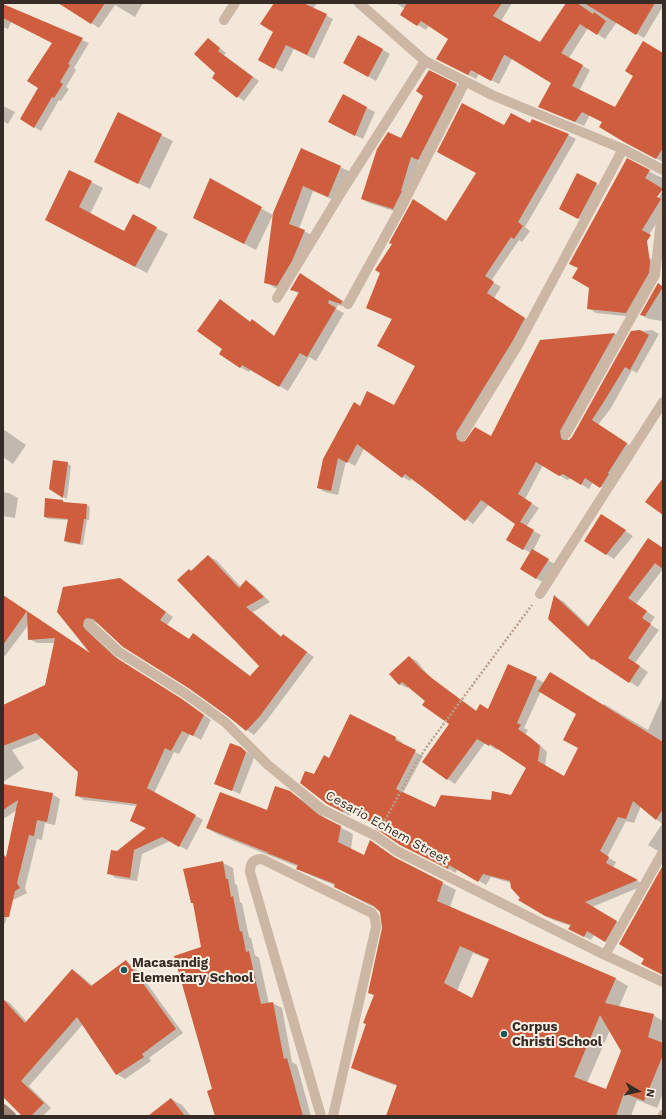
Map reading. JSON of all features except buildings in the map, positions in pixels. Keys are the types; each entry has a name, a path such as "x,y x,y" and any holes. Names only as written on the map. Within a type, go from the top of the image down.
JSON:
{"main road":[{"path":"3,1109 11,1116"}],"street":[{"path":"224,20 235,3"},
{"path":"359,3 425,61 522,109 623,149 663,170"},
{"path":"277,298 342,191 425,61"},
{"path":"348,304 404,204 465,82"},
{"path":"462,436 518,345 623,149"},
{"path":"566,434 655,275 663,211"},
{"path":"540,594 663,402"},
{"name":"Cesario Echem Street","path":"89,624 119,652 186,694 225,722 268,765 323,810 376,836 397,851 604,955 663,982"},
{"path":"604,955 663,852"},
{"path":"321,1116 250,872 250,866 257,859 262,859 372,913 375,918 376,927 333,1116"}],"path":[{"path":"376,836 416,763 540,594"}],"place":[{"name":"Macasandig Elementary School","path":"124,970"},
{"name":"Corpus Christi School","path":"504,1034"}]}
